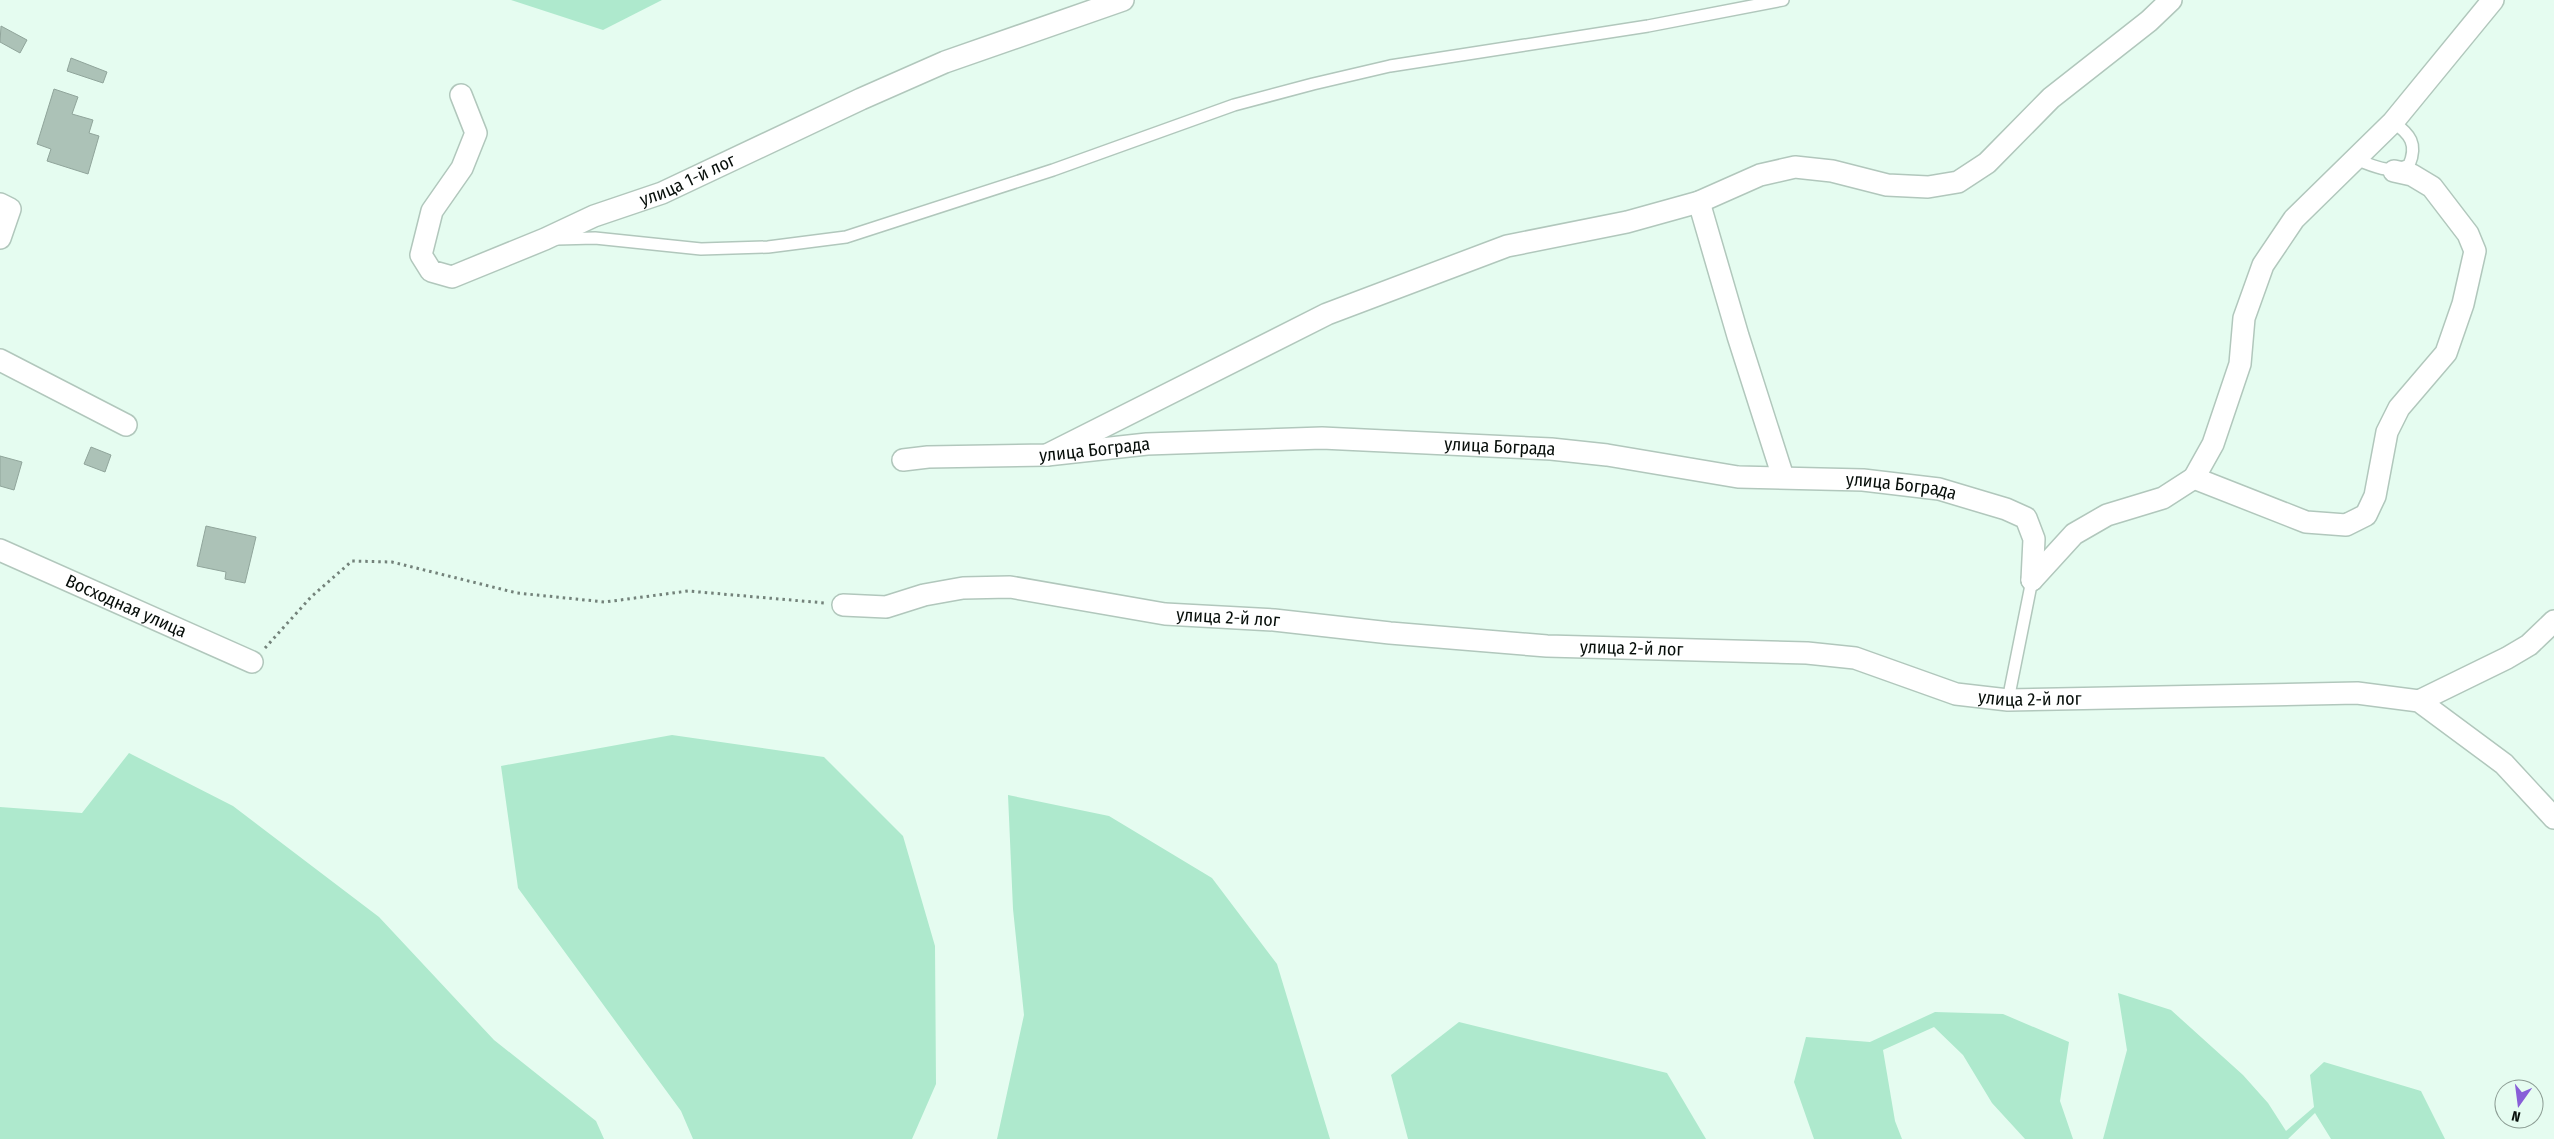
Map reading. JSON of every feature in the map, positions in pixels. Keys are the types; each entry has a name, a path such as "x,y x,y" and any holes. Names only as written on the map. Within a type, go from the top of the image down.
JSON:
{"street":[{"name":"улица 1-й лог","path":"461,95 476,132 462,168 432,211 422,255 431,271 452,276 545,239 594,216 662,193 861,99 945,62 1123,0"},
{"path":"1047,455 1327,314 1507,246 1627,222 1699,202 1760,175 1795,167 1832,171 1886,185 1928,187 1958,182 1987,163 2051,98 2149,21 2171,0"},
{"path":"2032,580 2074,534 2107,515 2163,498 2194,478 2213,444 2240,364 2244,318 2263,265 2294,219 2393,122 2493,0"},
{"path":"2194,478 2306,522 2346,525 2366,515 2376,496 2387,432 2399,408 2446,353 2463,304 2476,252 2468,234 2432,187 2412,175 2394,170"},
{"path":"1699,202 1738,336 1783,477"},
{"path":"0,238 5,206"},
{"path":"0,360 126,425"},
{"name":"улица Бограда","path":"903,460 928,457 1047,455 1147,444 1322,438 1551,449 1607,455 1738,477 1863,480 1939,489 2006,509 2026,518 2034,539 2032,580"},
{"name":"Восходная улица","path":"0,550 252,662"},
{"name":"улица 2-й лог","path":"843,605 886,607 924,595 963,588 1010,587 1165,614 1274,620 1407,635 1547,646 1788,653 1855,658 1956,694 2008,700 2357,693 2419,701"},
{"path":"2554,622 2529,645 2514,654 2419,701 2504,764 2554,818"}],"lane":[{"path":"545,239 595,238 701,249 768,246 846,237 1053,170 1234,105 1313,84 1390,66 1648,26 1783,0"},
{"path":"2356,158 2376,167 2394,170 2409,165 2414,153 2412,142 2406,131 2393,122"},
{"path":"2008,700 2032,580"}],"path":[{"path":"252,662 311,597 352,561 392,562 517,593 605,602 688,591 843,605"}],"green space":[{"path":"511,0 662,0 603,30"},
{"path":"672,735 824,757 903,836 935,946 936,1084 912,1139 693,1139 681,1111 518,888 501,766"},
{"path":"129,753 233,806 379,917 494,1040 596,1121 604,1139 0,1139 0,807 82,813"},
{"path":"1008,795 1109,816 1212,878 1277,964 1330,1139 997,1139 1024,1015 1013,909"},
{"path":"2118,993 2171,1010 2243,1075 2268,1103 2286,1131 2314,1107 2310,1075 2324,1062 2421,1091 2445,1139 2331,1139 2315,1113 2288,1139 2103,1139 2127,1050"},
{"path":"1935,1012 2003,1014 2069,1042 2060,1101 2073,1139 2025,1139 1992,1103 1963,1055 1934,1027 1883,1050 1895,1121 1902,1139 1814,1139 1794,1082 1806,1037 1870,1042"},
{"path":"1459,1022 1667,1073 1706,1139 1408,1139 1391,1075"}],"building":[{"path":"1,26 27,40 20,53 0,42"},
{"path":"71,58 107,72 103,83 67,71"},
{"path":"54,89 78,97 72,114 93,120 89,133 99,136 88,174 47,161 51,149 37,144"},
{"path":"91,447 111,455 105,472 84,464"},
{"path":"0,456 22,462 14,490 0,486"},
{"path":"206,526 256,537 245,583 225,579 226,572 197,566"}]}
